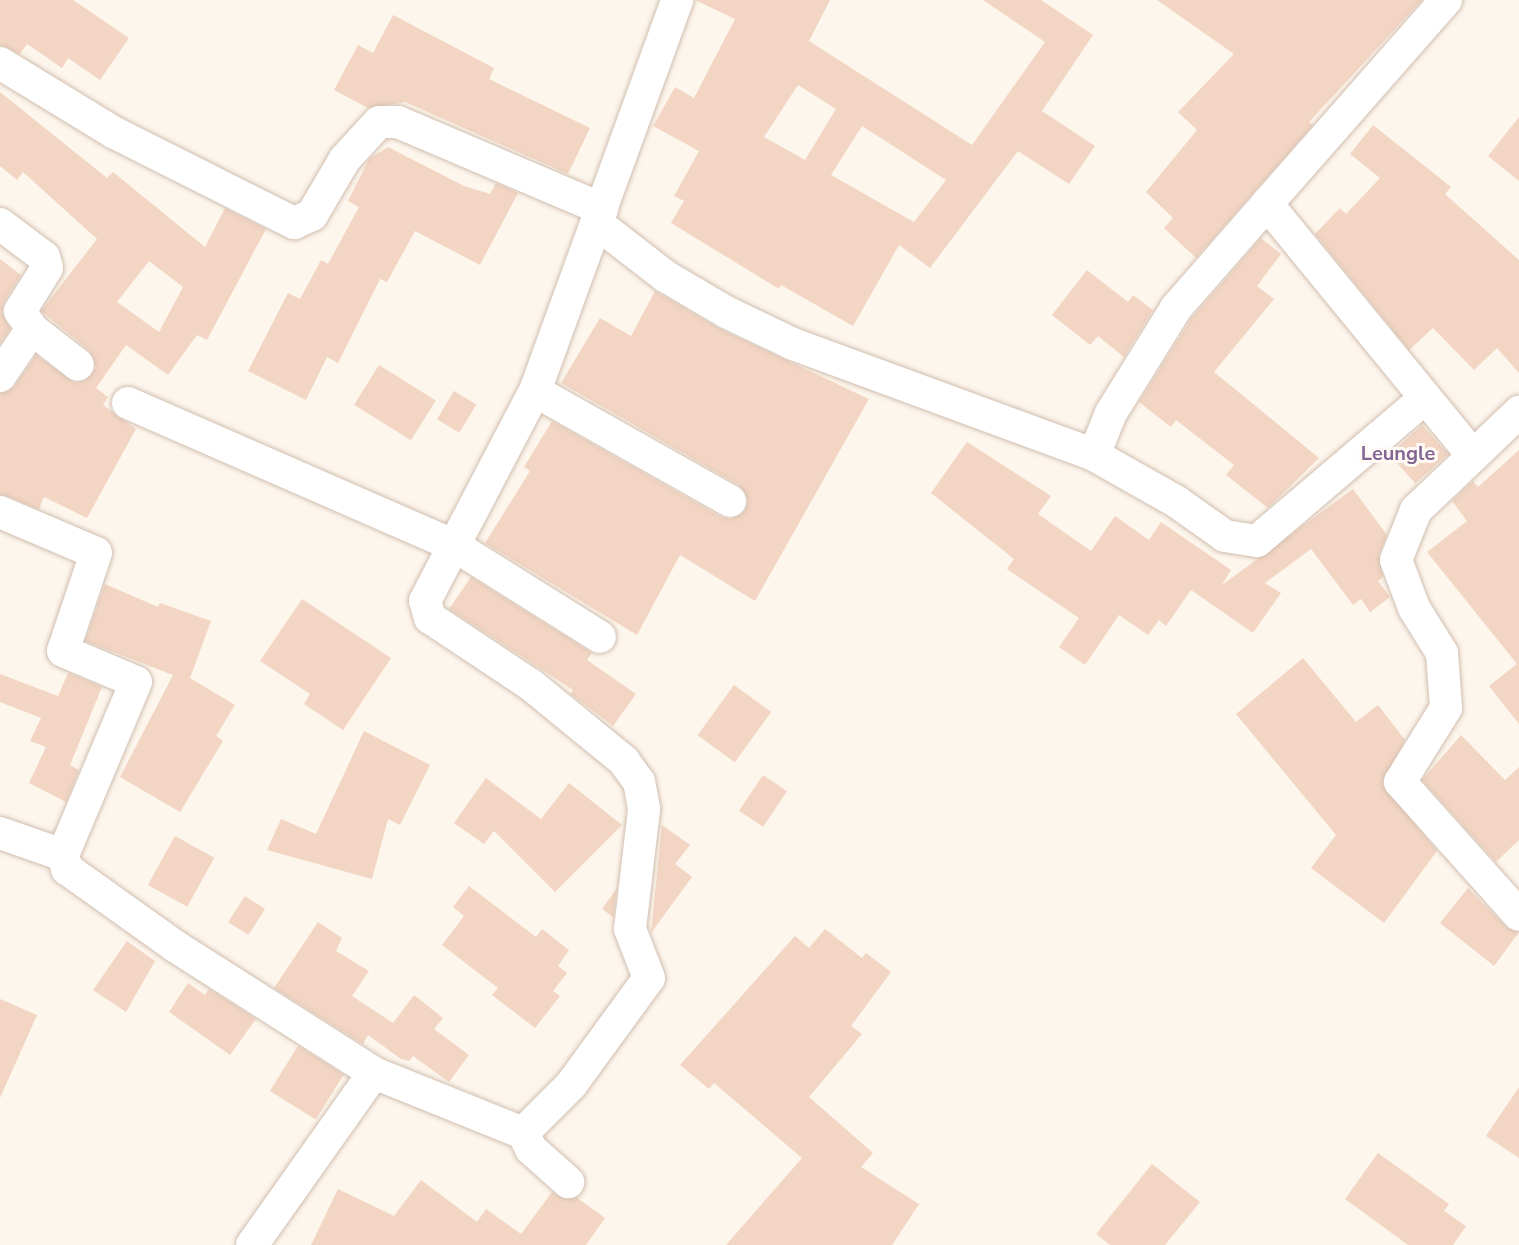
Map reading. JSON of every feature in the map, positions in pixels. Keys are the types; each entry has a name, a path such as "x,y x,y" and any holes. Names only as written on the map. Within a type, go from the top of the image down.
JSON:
{"street":[{"path":"523,1133 571,1085 649,978 630,929 644,809 639,782 624,761 531,685 430,618 425,601 535,392 677,0"},
{"path":"1094,455 1111,413 1176,308 1446,0"},
{"path":"0,63 113,132 294,223 312,215 345,159 379,122 398,122 600,217 665,276 793,344 1094,455 1178,501 1225,536 1257,541 1424,399"},
{"path":"1267,204 1424,399 1473,456"},
{"path":"0,224 44,257 47,268 20,311 32,329 78,365"},
{"path":"0,376 32,329"},
{"path":"535,392 730,501"},
{"path":"128,403 454,546 600,637"},
{"path":"1519,412 1416,510 1396,560 1414,608 1442,653 1446,708 1400,782 1519,915"},
{"path":"0,512 96,553 63,651 136,682 63,855 67,868 93,890 374,1073 523,1133 531,1149 568,1182"},
{"path":"0,833 63,855"},
{"path":"252,1245 374,1073"}],"building":[{"path":"0,0 73,0 129,38 100,80 68,58 62,68 27,44 20,54 0,45"},
{"path":"695,0 830,0 809,41 972,145 1045,42 983,0 1041,0 1093,35 1042,111 1095,146 1069,184 1018,151 930,268 899,245 853,326 781,285 779,289 671,223 684,201 674,196 699,151 653,126 675,87 694,98 735,19","holes":["798,85 836,109 805,160 764,137","862,126 946,180 914,222 831,175"]},
{"path":"1157,0 1422,0 1309,122 1313,125 1196,258 1164,228 1173,218 1146,192 1197,130 1178,112 1234,54"},
{"path":"393,15 494,68 489,79 590,128 568,174 405,102 368,108 334,90 358,45 373,53"},
{"path":"0,92 107,178 113,172 205,247 225,208 266,229 207,340 197,335 168,375 126,345 96,388 108,397 103,405 136,429 87,518 44,497 39,509 0,494 0,394 14,387 36,355 75,383 85,381 96,368 90,351 41,311 97,239 23,172 17,180 0,166","holes":["149,261 183,287 159,332 117,302"]},
{"path":"1519,117 1519,181 1488,156"},
{"path":"1373,125 1451,187 1445,194 1519,260 1519,373 1497,348 1474,370 1433,328 1409,350 1315,234 1340,208 1346,214 1380,178 1350,154"},
{"path":"388,147 464,186 490,194 496,183 518,193 480,265 415,231 387,282 380,279 338,363 327,357 306,400 248,371 288,293 300,299 321,260 328,264 359,207 348,201 369,159"},
{"path":"1261,238 1281,254 1257,286 1274,299 1214,372 1319,458 1268,508 1226,475 1234,465 1176,420 1171,427 1139,402 1191,319"},
{"path":"0,259 21,275 4,302 2,312 10,329 0,344"},
{"path":"1087,270 1128,302 1133,295 1153,310 1124,357 1098,336 1090,345 1052,315"},
{"path":"655,291 718,328 869,399 755,601 680,555 637,635 485,543 530,471 524,467 552,421 721,517 731,519 745,510 748,500 739,485 561,383 600,318 631,336"},
{"path":"379,365 436,401 411,440 354,405"},
{"path":"454,391 476,404 459,433 437,419"},
{"path":"1422,425 1448,454 1415,483 1389,454"},
{"path":"967,442 1051,496 1038,514 1091,551 1115,516 1149,540 1161,522 1231,570 1222,585 1353,489 1387,535 1379,554 1383,577 1378,581 1390,597 1370,612 1361,599 1353,605 1311,549 1265,583 1281,593 1253,633 1191,590 1166,626 1159,620 1148,635 1119,615 1085,665 1059,647 1079,618 1007,569 1014,559 931,493"},
{"path":"1519,450 1519,724 1489,686 1517,664 1427,552 1467,521 1452,501 1473,481 1478,487"},
{"path":"471,577 592,653 587,660 636,694 613,726 571,694 573,690 449,609"},
{"path":"105,584 158,607 160,603 211,621 190,678 235,705 216,736 223,741 180,812 120,777 173,675 85,641"},
{"path":"302,599 391,658 343,730 304,704 310,694 260,661"},
{"path":"1303,658 1356,722 1378,705 1405,740 1382,784 1437,851 1384,923 1311,868 1336,835 1236,714"},
{"path":"68,673 102,687 70,765 79,770 66,802 29,783 46,747 30,741 41,718 0,702 0,674 58,696"},
{"path":"734,685 771,712 735,762 698,735"},
{"path":"364,731 430,765 400,825 388,819 372,879 267,850 281,819 316,834"},
{"path":"1461,735 1505,780 1519,767 1519,840 1496,862 1422,780"},
{"path":"763,775 787,791 763,827 739,811"},
{"path":"486,778 541,819 569,783 622,825 555,892 494,831 484,844 454,823"},
{"path":"662,825 690,845 675,864 692,877 651,933"},
{"path":"175,836 214,858 187,907 148,885"},
{"path":"469,886 536,937 542,929 569,950 558,966 567,973 553,991 560,996 535,1028 492,995 498,988 442,945 464,916 453,907"},
{"path":"617,888 613,917 602,909"},
{"path":"1468,888 1506,927 1519,932 1494,966 1440,923"},
{"path":"245,896 265,909 248,935 228,922"},
{"path":"318,922 342,938 336,951 369,971 352,996 393,1023 414,995 443,1018 434,1029 469,1055 449,1082 413,1056 409,1061 401,1059 368,1035 363,1044 274,988"},
{"path":"825,929 862,958 866,953 891,972 851,1026 862,1034 809,1097 873,1153 861,1167 919,1204 892,1245 726,1245 802,1158 714,1083 709,1089 680,1065 795,936 809,948"},
{"path":"127,941 155,961 126,1012 93,990"},
{"path":"188,983 205,995 209,989 256,1019 230,1055 169,1012"},
{"path":"0,999 37,1015 0,1098"},
{"path":"298,1046 344,1075 316,1120 270,1091"},
{"path":"1519,1087 1519,1158 1486,1136"},
{"path":"1378,1153 1449,1204 1444,1211 1466,1226 1453,1245 1408,1245 1345,1199"},
{"path":"1152,1164 1200,1202 1165,1245 1110,1245 1096,1234"},
{"path":"421,1180 477,1222 486,1209 521,1234 552,1192 564,1199 576,1197 605,1218 586,1245 311,1245 338,1189 394,1216"}],"district":[{"name":"Leungle","path":"1398,453"}]}
